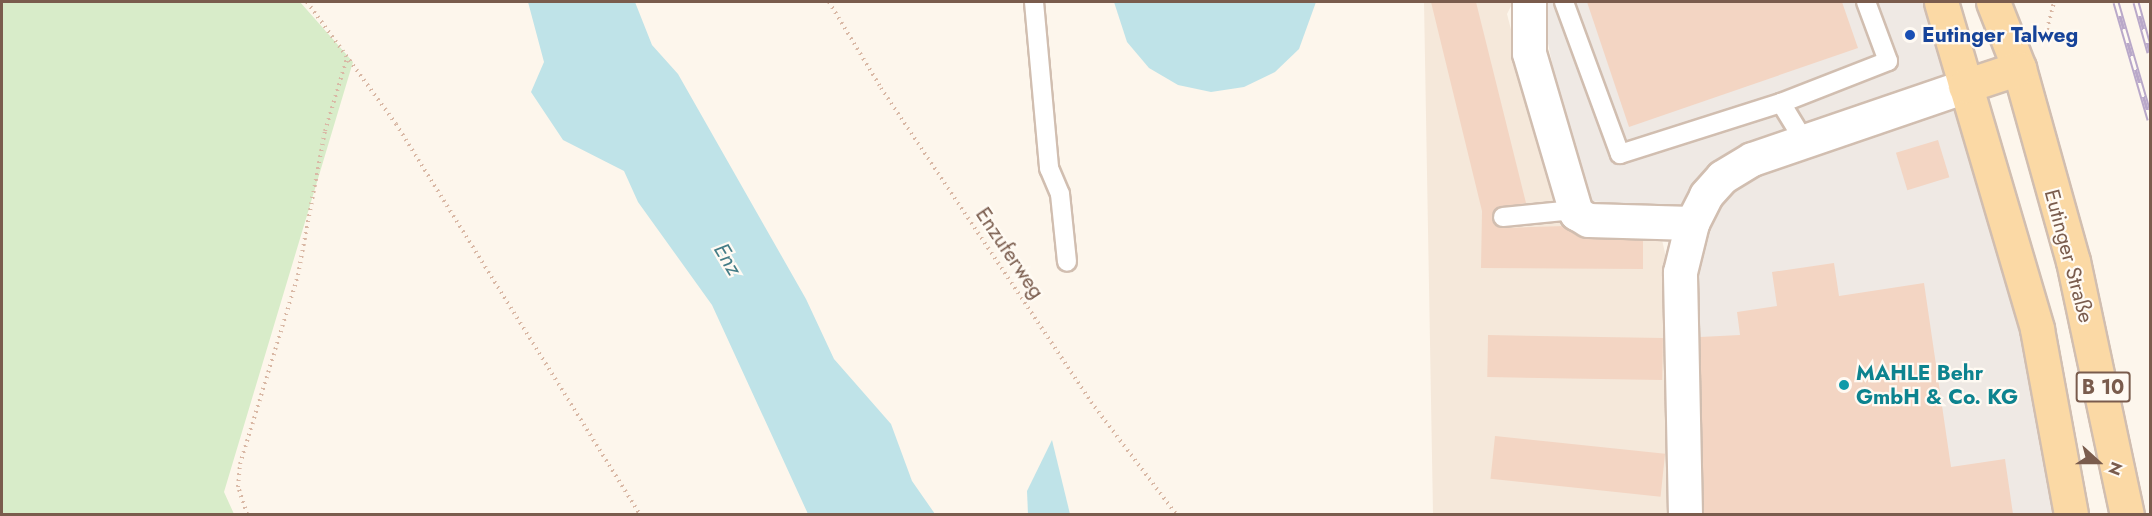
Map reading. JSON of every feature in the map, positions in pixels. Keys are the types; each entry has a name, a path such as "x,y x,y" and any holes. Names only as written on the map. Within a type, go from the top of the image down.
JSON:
{"main road":[{"name":"B 10","path":"1941,2 2037,329 2071,514"},
{"name":"Eutinger Straße","path":"1993,2 2019,68 2073,261 2127,514"},
{"path":"1965,86 2019,68"}],"street":[{"path":"1529,2 1529,53 1574,210 1588,220 1692,223"},
{"path":"1685,514 1679,289 1692,223 1722,177 1803,139 1965,86"}],"lane":[{"path":"1034,2 1049,168 1060,194 1067,262"},
{"path":"1564,2 1620,154 1781,103 1888,61 1866,2"},
{"path":"1781,103 1803,139"},
{"path":"1503,217 1574,210"}],"path":[{"path":"307,2 396,124 640,514"},
{"name":"Enzuferweg","path":"829,2 881,88 1091,402 1176,514"},
{"path":"247,514 238,487 240,464 298,275 325,130 347,57"}],"shaded area":[{"path":"1424,2 1513,2 1507,14 1555,200 1658,222 1665,253 1671,514 1433,514"},
{"path":"1546,2 1923,2 1967,148 2043,368 2065,514 1697,514 1697,270 1683,209 1590,201 1563,116 1544,24"}],"green space":[{"path":"2,2 300,2 353,62 224,492 234,514 2,514"}],"water":[{"name":"Enz","path":"528,2 635,2 652,45 678,74 806,299 834,359 891,424 912,481 935,514 808,514 712,305 638,202 624,171 563,140 531,92 544,62"},
{"path":"1114,2 1316,2 1299,49 1275,72 1244,87 1211,92 1178,85 1149,68 1127,42"},
{"path":"1052,440 1070,514 1028,514 1027,491"}],"building":[{"path":"1431,2 1476,2 1526,203 1497,208 1494,224 1504,228 1564,226 1587,239 1643,240 1643,269 1481,268 1482,211"},
{"path":"1587,2 1842,2 1858,48 1629,127"},
{"path":"1938,140 1949,177 1907,190 1896,153"},
{"name":"MAHLE Behr GmbH & Co. KG","path":"1834,263 1839,296 1924,283 1951,467 2005,459 2013,514 1704,514 1700,337 1740,335 1737,312 1777,306 1772,272"},
{"path":"1488,335 1663,338 1662,380 1487,377"},
{"path":"1495,436 1665,454 1661,497 1491,479"}],"railway":[{"path":"2116,2 2150,119"},
{"path":"2136,2 2150,52"}],"place":[{"name":"Eutinger Talweg","path":"1910,35"},
{"name":"MAHLE Behr GmbH & Co. KG","path":"1844,385"}]}
